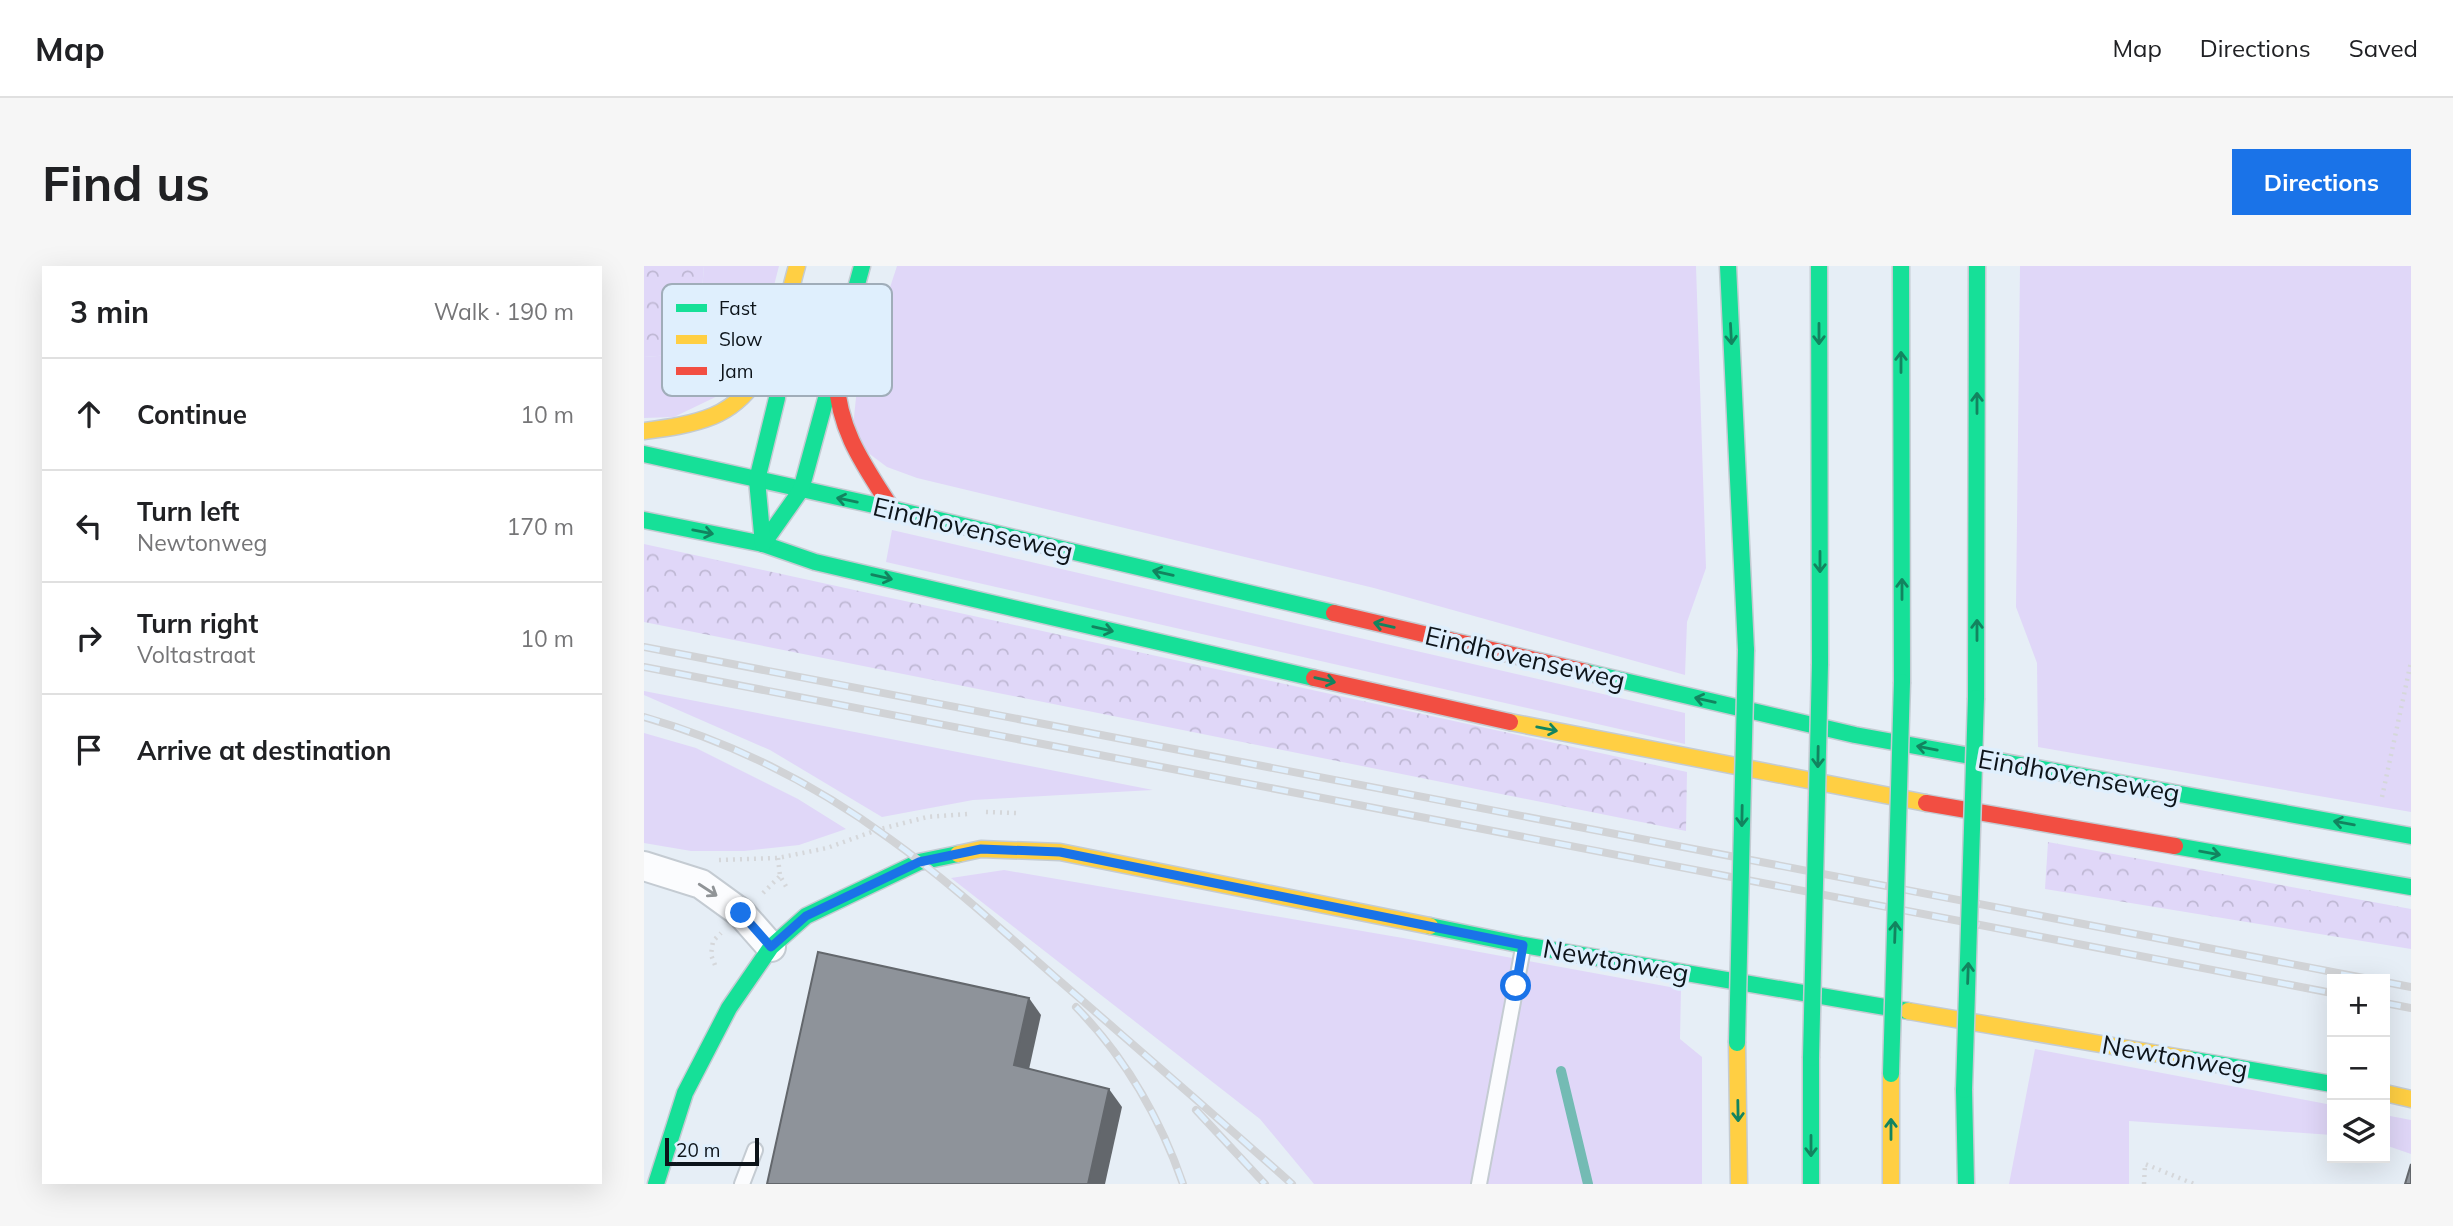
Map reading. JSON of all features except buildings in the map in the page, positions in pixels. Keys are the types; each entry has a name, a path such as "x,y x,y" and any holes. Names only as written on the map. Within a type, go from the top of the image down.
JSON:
{"main road":[{"path":"792,284 797,266"},
{"path":"857,284 862,266"},
{"path":"1728,266 1746,650"},
{"path":"1811,1184 1811,1058 1820,664 1819,266"},
{"path":"1891,1184 1891,1074 1902,682 1901,266"},
{"path":"1966,1184 1964,1090 1976,698 1977,266"},
{"path":"644,431 689,426 709,420 744,396"},
{"path":"763,544 757,480 777,396"},
{"path":"763,544 801,490 826,396"},
{"path":"836,396 838,411 850,442 892,509"},
{"path":"1739,1184 1737,1043 1751,403"},
{"name":"Eindhovenseweg","path":"644,454 892,509 1855,735 2411,836"},
{"name":"Eindhovenseweg","path":"644,520 763,544 815,562 1462,712 1856,791 2411,887"},
{"name":"Newtonweg","path":"656,1184 685,1093 729,1008 771,947 806,916 919,862 981,849 1060,852 1523,945 2327,1083"},
{"path":"2390,1094 2411,1099"}],"street":[{"path":"644,866 701,884 741,913 771,947"}],"lane":[{"path":"1479,1184 1523,945"},
{"path":"742,1184 755,1150"}],"path":[{"path":"2376,829 2411,662"},
{"path":"778,858 780,876"},
{"path":"2144,1184 2145,1164 2194,1184"}],"green space":[{"path":"644,266 704,266 703,284 662,284 662,356 644,357"},
{"path":"704,266 779,266 774,284 703,284"},
{"path":"897,266 1696,266 1706,568 1687,622 1685,675 1374,588 917,478 887,467 863,449 853,427 856,396 892,396 891,284"},
{"path":"2020,266 2411,266 2411,812 2038,747 2037,663 2016,607"},
{"path":"662,356 662,396 718,396 674,417 644,418 644,357"},
{"path":"892,530 1685,713 1685,744 886,562"},
{"path":"644,544 1687,772 1686,831 644,622"},
{"path":"644,691 1153,790 973,800 882,817 770,750 644,695"},
{"path":"644,733 696,748 798,799 846,829 799,845 744,851 691,851 644,843"},
{"path":"2048,842 2411,909 2411,949 2045,889"},
{"path":"1004,870 1403,938 1681,989 1680,1039 1702,1057 1702,1184 1314,1184 1260,1119 951,878"},
{"path":"2035,1049 2327,1104 2327,1135 2129,1121 2129,1184 2009,1184"},
{"path":"2390,1116 2411,1120 2411,1154 2390,1147"}],"waterway":[{"path":"1561,1071 1588,1184"}],"railway":[{"path":"644,647 2343,974"},
{"path":"644,667 2327,992"},
{"path":"644,717 709,739 772,767 833,801 890,839 977,908 1292,1184"},
{"path":"2390,983 2411,987"},
{"path":"2390,1004 2411,1008"},
{"path":"1076,1007 1110,1046 1139,1090 1152,1112 1183,1184"},
{"path":"1196,1110 1265,1184"}],"traffic: fast":[{"path":"857,284 862,266"},
{"path":"1728,266 1746,650"},
{"path":"1819,266 1820,664"},
{"path":"1901,266 1902,682"},
{"path":"1976,698 1977,266"},
{"path":"763,544 757,480 777,396"},
{"path":"763,544 801,490 827,396"},
{"path":"644,454 1334,613"},
{"path":"644,520 763,544 815,562 1314,678"},
{"path":"1737,1043 1746,650"},
{"path":"1811,1058 1820,664"},
{"path":"1586,672 1855,735 2411,836"},
{"path":"1891,1074 1902,682"},
{"path":"1964,1090 1976,698"},
{"path":"2175,846 2411,887"},
{"path":"656,1184 685,1093 729,1008 771,947 806,916 919,862 958,854"},
{"path":"1430,926 1523,945 1908,1011"},
{"path":"1811,1058 1811,1184"},
{"path":"2188,1059 2327,1083"},
{"path":"1964,1090 1966,1184"}],"traffic: slow":[{"path":"792,284 797,266"},
{"path":"644,431 688,424 713,416 733,405 742,396"},
{"path":"1510,722 1926,803"},
{"path":"958,854 981,849 1060,852 1430,926"},
{"path":"1908,1011 2188,1059"},
{"path":"1737,1043 1739,1184"},
{"path":"1891,1074 1891,1184"},
{"path":"2390,1094 2411,1099"}],"traffic: jam":[{"path":"838,396 842,415 855,447 892,509"},
{"path":"1334,613 1586,672"},
{"path":"1314,678 1510,722"},
{"path":"1926,803 2175,846"}],"route":[{"path":"741,913 771,947 806,916 919,862 981,849 1060,852 1523,945 1516,986"}]}
